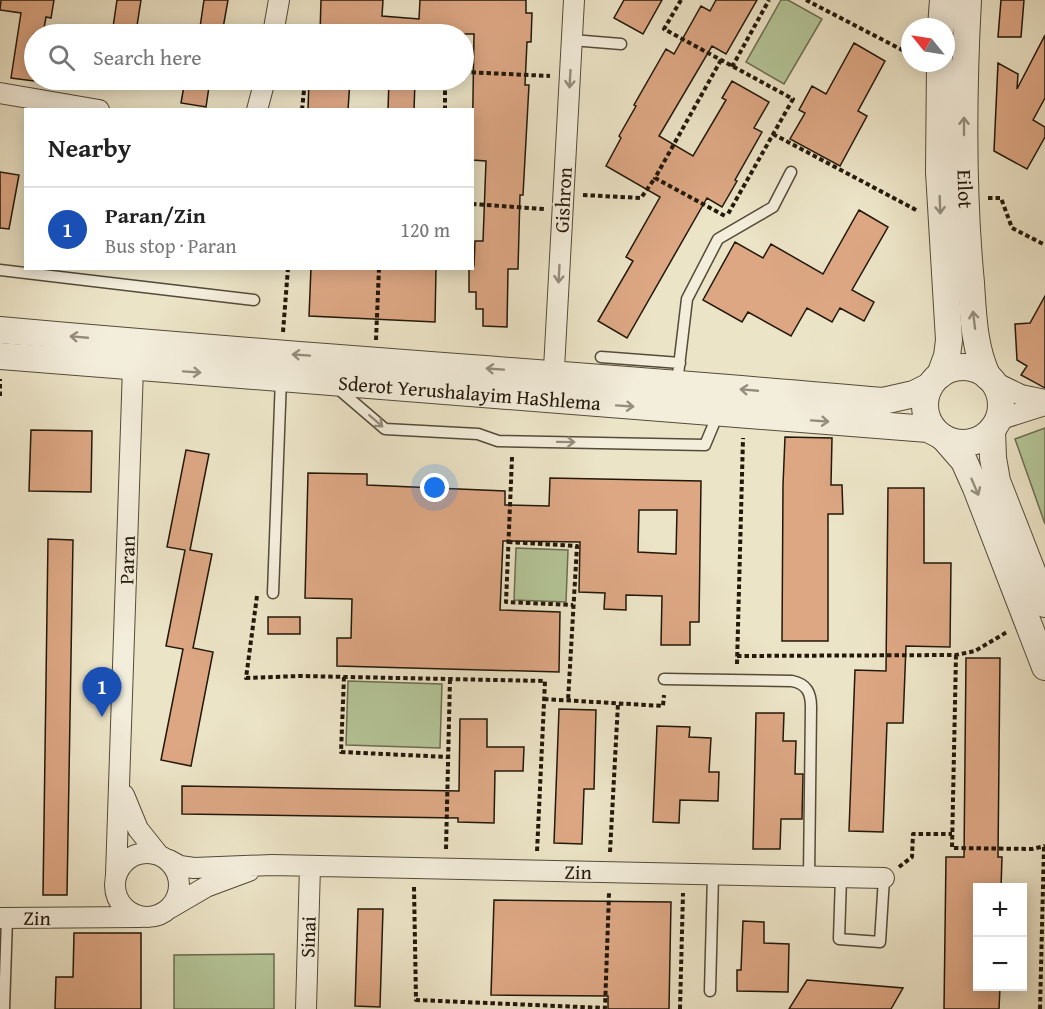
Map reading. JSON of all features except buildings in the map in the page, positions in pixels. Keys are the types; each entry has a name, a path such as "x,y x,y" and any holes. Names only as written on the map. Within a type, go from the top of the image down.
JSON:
{"street":[{"path":"275,24 279,0"},
{"name":"Gishron","path":"552,400 574,0"},
{"path":"942,18 943,0"},
{"name":"Eilot","path":"968,0 964,121 970,273 976,333 982,365 991,379"},
{"name":"Eilot","path":"935,380 947,356 949,340 941,223 940,72"},
{"path":"258,108 263,90"},
{"path":"0,93 87,108"},
{"name":"Sderot Yerushalayim HaShlema","path":"0,330 135,355 281,378 928,429 941,436"},
{"name":"Sderot Yerushalayim HaShlema","path":"0,356 281,353 554,374 678,373 883,401 914,394 935,380"},
{"name":"Paran","path":"116,881 135,355"},
{"path":"1036,612 960,456 929,422 925,400 935,380 954,368 968,367 982,372 1021,396 1045,400"},
{"path":"991,379 1001,403 995,425 993,458 1036,612 1045,667"},
{"path":"941,436 958,443 980,440 995,425 1045,405"},
{"name":"Paran","path":"120,778 132,820 143,838 164,857"},
{"path":"145,852 164,857 177,870 180,882 178,895 169,909 156,916 143,917 126,909 118,899 116,881 123,863 145,852"},
{"name":"Zin","path":"164,857 180,866 194,868 272,865 884,878"},
{"name":"Zin","path":"169,909 206,886 272,865"},
{"name":"Sinai","path":"306,1009 310,866"},
{"name":"Zin","path":"74,918 99,905 109,896 116,881"},
{"name":"Zin","path":"3,918 143,917"}],"lane":[{"path":"572,40 621,44"},
{"path":"601,357 678,373 687,299 718,239 773,207 791,172"},
{"path":"0,270 254,300"},
{"path":"273,593 281,378"},
{"path":"331,382 385,429 478,434 498,441 705,445 731,414"},
{"path":"664,679 792,681 801,684 809,693 812,707 809,877"},
{"path":"710,991 713,875"},
{"path":"841,877 839,939 880,942 884,878"},
{"path":"3,918 4,1009"}],"path":[{"path":"681,0 664,29 793,99 726,217"},
{"path":"732,66 769,0"},
{"path":"806,0 901,49"},
{"path":"474,204 641,198 656,178 721,60"},
{"path":"474,72 570,77"},
{"path":"302,108 304,90"},
{"path":"445,90 445,108"},
{"path":"773,134 941,223"},
{"path":"656,178 741,226"},
{"path":"966,198 1001,198 1012,228 1045,245"},
{"path":"281,353 288,270"},
{"path":"375,360 379,270"},
{"path":"731,414 736,680"},
{"path":"513,441 506,602 573,605"},
{"path":"508,542 577,546 568,701"},
{"path":"273,593 256,596 246,678 344,677 544,681 537,871"},
{"path":"737,656 956,655 975,651 1036,612"},
{"path":"956,655 952,848 1032,849 1044,847 1040,1009"},
{"path":"344,677 341,753 448,758"},
{"path":"445,869 450,679"},
{"path":"544,699 663,706 664,679"},
{"path":"414,868 416,1000 549,1008 605,1008 609,872 618,704"},
{"path":"884,878 912,857 913,834 952,834"},
{"path":"680,1009 684,874"}],"green space":[{"path":"781,0 788,0 822,19 784,84 746,62"},
{"path":"1045,428 1045,524 1015,439"},
{"path":"516,548 568,550 566,602 514,600"},
{"path":"348,681 442,684 440,748 346,745"},
{"path":"274,954 274,1009 174,1009 174,955"}],"place":[{"name":"Paran/Zin","path":"102,717"}]}
